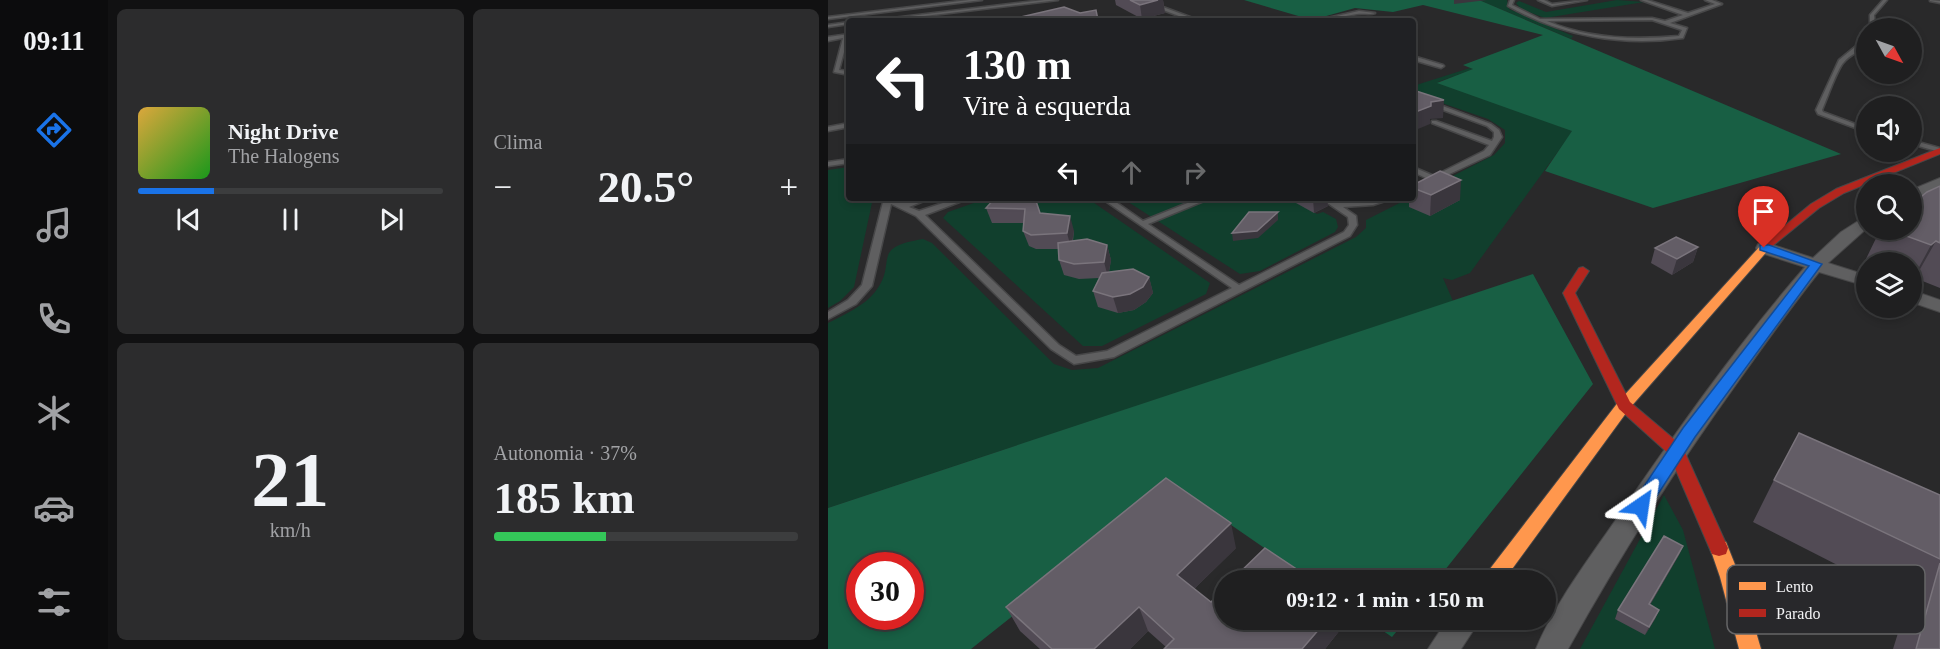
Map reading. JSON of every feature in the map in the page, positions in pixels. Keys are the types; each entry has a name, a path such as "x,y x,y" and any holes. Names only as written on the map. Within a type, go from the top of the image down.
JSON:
{"street":[{"path":"1500,570 1624,405 1764,248 1815,206 1840,191 1938,154"},
{"path":"1922,191 1940,182"},
{"path":"1551,649 1677,450 1816,264 1856,228"},
{"path":"1764,248 1856,278"},
{"path":"1583,271 1569,293 1624,405 1677,450 1727,569"},
{"path":"1922,300 1940,306"},
{"path":"1443,649 1457,630"},
{"path":"1746,634 1750,649"}],"lane":[{"path":"917,0 917,7"},
{"path":"961,2 970,0"},
{"path":"828,18 980,0"},
{"path":"898,18 1056,0"},
{"path":"1512,0 1510,5 1539,20 1560,28 1609,38 1646,41 1682,37 1685,29 1667,22 1619,17 1539,20"},
{"path":"1540,0 1552,5 1585,0"},
{"path":"1643,0 1689,15"},
{"path":"1667,22 1720,4 1707,0"},
{"path":"1872,18 1885,0"},
{"path":"1932,0 1940,2"},
{"path":"1141,6 1152,4 1188,18"},
{"path":"867,6 893,10"},
{"path":"959,18 973,15 972,10"},
{"path":"1330,18 1359,12 1373,13"},
{"path":"828,26 846,23"},
{"path":"828,39 846,36"},
{"path":"846,42 836,71 846,73"},
{"path":"1856,50 1841,61 1819,110 1820,114 1856,127"},
{"path":"1416,59 1441,66"},
{"path":"1433,69 1449,64"},
{"path":"1416,98 1489,125 1497,131 1494,144 1486,153 1416,188"},
{"path":"1434,122 1494,144"},
{"path":"828,129 846,126"},
{"path":"1922,147 1938,154"},
{"path":"828,164 846,161"},
{"path":"1416,170 1435,179"},
{"path":"828,316 852,302 867,286 890,201"},
{"path":"895,201 912,210 1055,347 1074,360 1110,354 1347,234 1353,225 1352,216 1326,201"},
{"path":"912,210 923,201"},
{"path":"912,210 938,201"},
{"path":"912,210 952,201"},
{"path":"1109,201 1239,289"},
{"path":"1142,224 1200,201"},
{"path":"1333,204 1371,204 1380,201"}],"green space":[{"path":"1244,0 1479,0 1841,154 1653,208 1545,171 1572,131 1437,83 1473,69 1463,65 1543,35 1423,5 1393,12 1355,8 1319,18 1305,18"},
{"path":"1479,0 1507,0 1509,9 1573,36 1571,39"},
{"path":"1617,0 1644,2 1545,18 1521,9 1516,3 1519,1 1546,12"},
{"path":"1470,68 1474,69 1438,82 1573,131 1470,273 1452,280 1443,278 1453,301 828,508 828,323 860,306 875,292 882,281 887,258 896,247 923,239 932,243 1054,364 1072,370 1098,368 1356,237 1366,228 1366,220 1403,201 1416,201 1416,195 1494,155 1505,143 1505,130 1488,119 1416,94 1416,85"},
{"path":"846,167 846,201 872,201 854,287 840,301 828,308 828,170"},
{"path":"979,201 1091,201 1210,283 1206,294 1102,346 1083,346 943,218 948,212"},
{"path":"1127,201 1294,201 1317,214 1323,212 1336,219 1338,227 1335,232 1260,271 1240,274"},
{"path":"1533,274 1593,384 1445,570 1296,570 1176,487 971,649 828,649 828,508"},
{"path":"1664,495 1683,530 1715,649 1580,649"},
{"path":"1382,630 1398,630 1392,637"}],"building":[{"path":"1130,0 1158,0 1140,5"},
{"path":"1064,7 1080,13 1096,10 1098,18 1024,18 1021,17"},
{"path":"1416,91 1444,100 1431,102 1431,106 1416,112"},
{"path":"1440,171 1461,180 1431,195 1416,189 1416,183"},
{"path":"1940,186 1940,243 1936,241 1931,245 1917,240 1922,240 1922,196"},
{"path":"992,201 1036,201 1040,213 1070,216 1067,233 1031,235 1023,231 1025,209 986,208"},
{"path":"1249,212 1278,212 1257,231 1232,233"},
{"path":"1676,237 1698,247 1677,259 1655,248"},
{"path":"1087,239 1107,245 1104,262 1074,264 1059,260 1058,243"},
{"path":"1133,269 1149,277 1143,287 1130,294 1113,297 1093,291 1102,273"},
{"path":"1799,433 1940,495 1940,559 1774,480"},
{"path":"1166,478 1231,523 1177,575 1211,602 1214,599 1214,630 1318,630 1302,649 1164,649 1174,639 1139,607 1094,649 1052,649 1006,607"},
{"path":"1664,536 1683,546 1649,604 1659,610 1649,627 1618,610"},
{"path":"1265,548 1298,570 1242,570"},
{"path":"1940,563 1940,649 1916,649 1920,634 1925,634 1925,617"}],"traffic: slow":[{"path":"1500,570 1624,405 1766,246"},
{"path":"1719,548 1727,569"},
{"path":"1746,634 1750,649"}],"traffic: jam":[{"path":"1766,246 1815,206 1840,191 1940,151"},
{"path":"1583,271 1569,293 1624,405 1676,450 1719,548"}],"route":[{"path":"1641,506 1689,432 1816,264 1764,248"}]}
